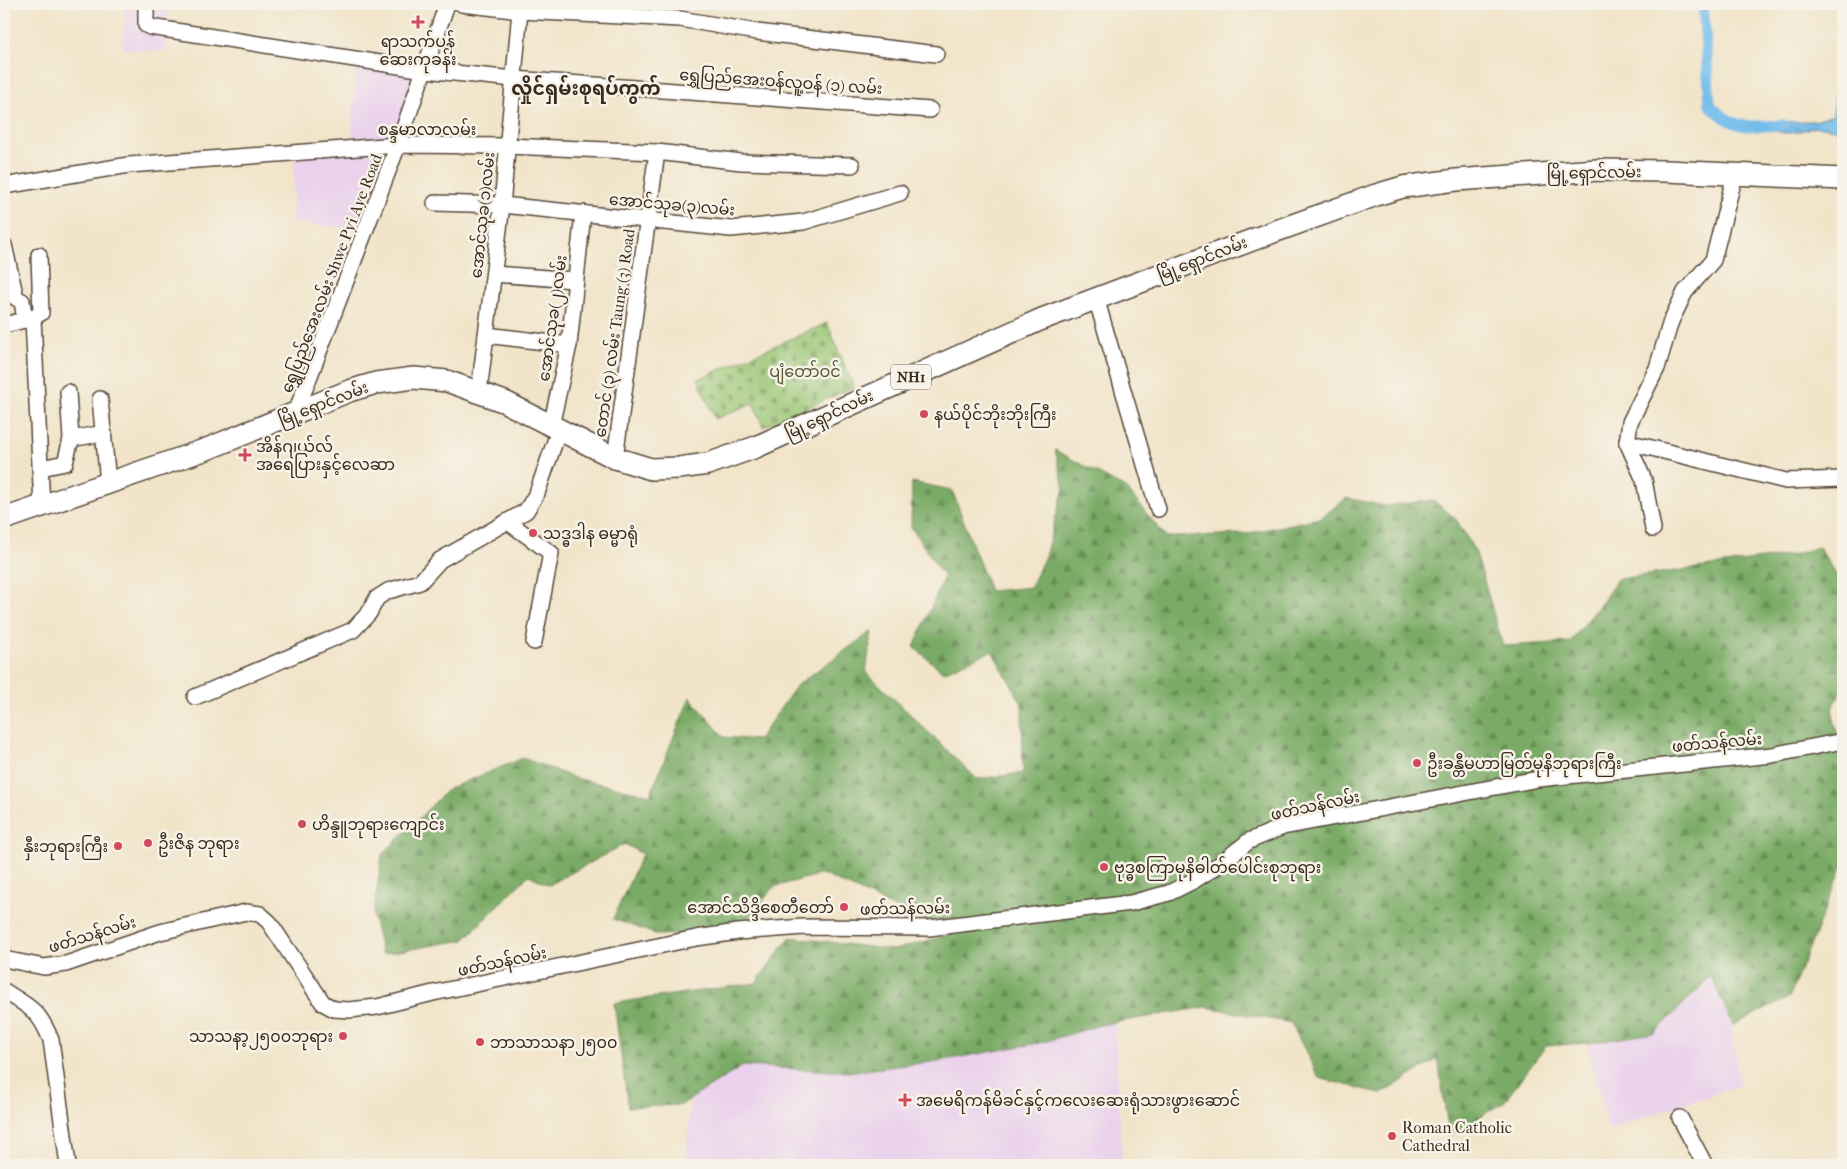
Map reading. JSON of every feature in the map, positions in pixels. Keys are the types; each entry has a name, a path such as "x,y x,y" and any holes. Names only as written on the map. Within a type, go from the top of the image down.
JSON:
{"highway":[{"name":"မြို့ရှောင်လမ်း","path":"4,516 42,507 207,449 349,391 376,383 414,378 447,380 479,392 524,410 614,458 651,469 664,470 708,464 756,447 1042,318 1276,230 1403,187 1456,180 1597,170 1666,170 1843,179"}],"street":[{"name":"ရွှေပြည်အေးဝန်လူ့ဝန် (၁) လမ်း","path":"146,4 146,25 150,27 425,70 514,79 930,110"},
{"name":"ရွှေပြည်အေးလမ်း Shwe Pyi Aye Road","path":"296,412 398,145 447,4"},
{"path":"462,4 520,11 680,19 757,32 936,54"},
{"name":"အောင်သုခ(၁)လမ်း","path":"479,392 502,206 520,11"},
{"name":"စန္ဒမာလာလမ်း","path":"4,186 129,165 398,145 507,146 657,152 741,162 852,165"},
{"name":"တောင် (၃) လမ်း Taung (3) Road","path":"614,458 657,152"},
{"path":"1653,529 1644,480 1627,442 1630,422 1656,368 1671,321 1685,292 1713,260 1735,175"},
{"name":"အောင်သုခ(၃)လမ်း","path":"435,203 502,206 583,213 731,229 803,222 900,193"},
{"name":"အောင်သုခ(၂)လမ်း","path":"195,697 353,630 368,613 377,598 388,591 420,582 440,560 526,511 537,493 555,428 569,345 574,280 583,213"},
{"path":"4,244 16,298 22,301 29,319 41,468 42,507"},
{"path":"4,325 40,315 39,255"},
{"path":"494,274 574,280"},
{"path":"1096,298 1158,509"},
{"path":"486,336 569,345"},
{"path":"41,468 64,463 71,439 68,392"},
{"path":"100,399 108,483"},
{"path":"71,439 104,433"},
{"path":"1627,442 1786,481 1843,479"},
{"path":"508,522 551,553 534,642"},
{"name":"ဖတ်သန်လမ်း","path":"4,960 44,967 66,964 160,932 246,912 260,914 269,922 314,993 323,1003 334,1008 349,1010 377,1007 433,993 696,938 804,927 929,928 1131,903 1169,893 1196,880 1249,841 1283,827 1538,779 1772,755 1843,742"},
{"path":"4,991 33,1008 44,1024 51,1040 68,1165"},
{"path":"1680,1118 1705,1165"}],"shaded area":[{"path":"125,4 169,4 165,51 123,49"},
{"path":"356,61 421,65 394,144 351,145"},
{"path":"295,149 384,151 360,229 292,223"},
{"name":"အမေရိကန်မိခင်နှင့်ကလေးဆေးရုံသားဖွားဆောင်","path":"1270,959 1274,1020 1206,1007 1115,1023 1122,1165 686,1165 694,1036"},
{"path":"1711,976 1733,1025 1731,1029 1740,1085 1608,1130 1587,1043 1655,1033"}],"green space":[{"name":"ပျံတော်ဝင်","path":"827,323 854,387 763,427 753,403 715,419 698,379"},
{"path":"1055,450 1127,489 1166,537 1244,534 1320,518 1347,498 1385,506 1433,500 1456,519 1476,553 1503,646 1570,642 1603,601 1617,579 1791,555 1819,547 1843,586 1843,687 1832,709 1843,761 1843,865 1789,998 1733,1025 1711,976 1655,1033 1587,1043 1546,1046 1504,1102 1449,1136 1438,1059 1381,1094 1319,1078 1291,1023 1206,1007 1100,1025 1044,1042 939,1061 848,1072 743,1066 681,1105 628,1107 614,1003 756,983 790,937 894,950 952,934 822,874 774,887 738,932 658,935 613,919 642,854 625,844 549,885 529,875 464,940 382,954 373,917 382,855 448,789 523,758 575,778 650,795 690,697 724,737 758,740 797,685 872,631 866,672 977,779 1023,773 1022,704 992,651 943,672 914,647 944,577 911,527 912,482 952,490 990,591 1031,587 1045,556 1064,488"}],"water":[{"path":"1843,64 1843,131 1817,127 1784,133 1770,128 1771,122 1815,121 1833,115 1839,67"}],"waterway":[{"path":"1703,4 1710,105 1719,114 1736,123 1752,126 1784,125"}],"place":[{"name":"ရာသက်ပန် ဆေးကုခန်း","path":"418,22"},
{"name":"နယ်ပိုင်ဘိုးဘိုးကြီး","path":"924,414"},
{"name":"အိန်ဂျယ်လ် အရေပြားနှင့်လေဆာ","path":"245,455"},
{"name":"သဒ္ဓဒါန ဓမ္မာရုံ","path":"533,533"},
{"name":"ဦးခန္တီမဟာမြတ်မုနိဘုရားကြီး","path":"1417,763"},
{"name":"ဟိန္ဒူဘုရားကျောင်း","path":"302,824"},
{"name":"ဦးဇိန ဘုရား","path":"148,843"},
{"name":"နှီးဘုရားကြီး","path":"118,846"},
{"name":"ဗုဒ္ဓစကြာမုနိဓါတ်ပေါင်းစုဘုရား","path":"1104,867"},
{"name":"အောင်သိဒ္ဒိစေတီတော်","path":"844,907"},
{"name":"သာသနာ့၂၅၀၀ဘုရား","path":"343,1036"},
{"name":"ဘာသာသနာ၂၅၀၀","path":"480,1042"},
{"name":"အမေရိကန်မိခင်နှင့်ကလေးဆေးရုံသားဖွားဆောင်","path":"905,1100"},
{"name":"Roman Catholic Cathedral","path":"1392,1136"}],"district":[{"name":"လှိုင်ရှမ်းစုရပ်ကွက်","path":"586,88"}]}
